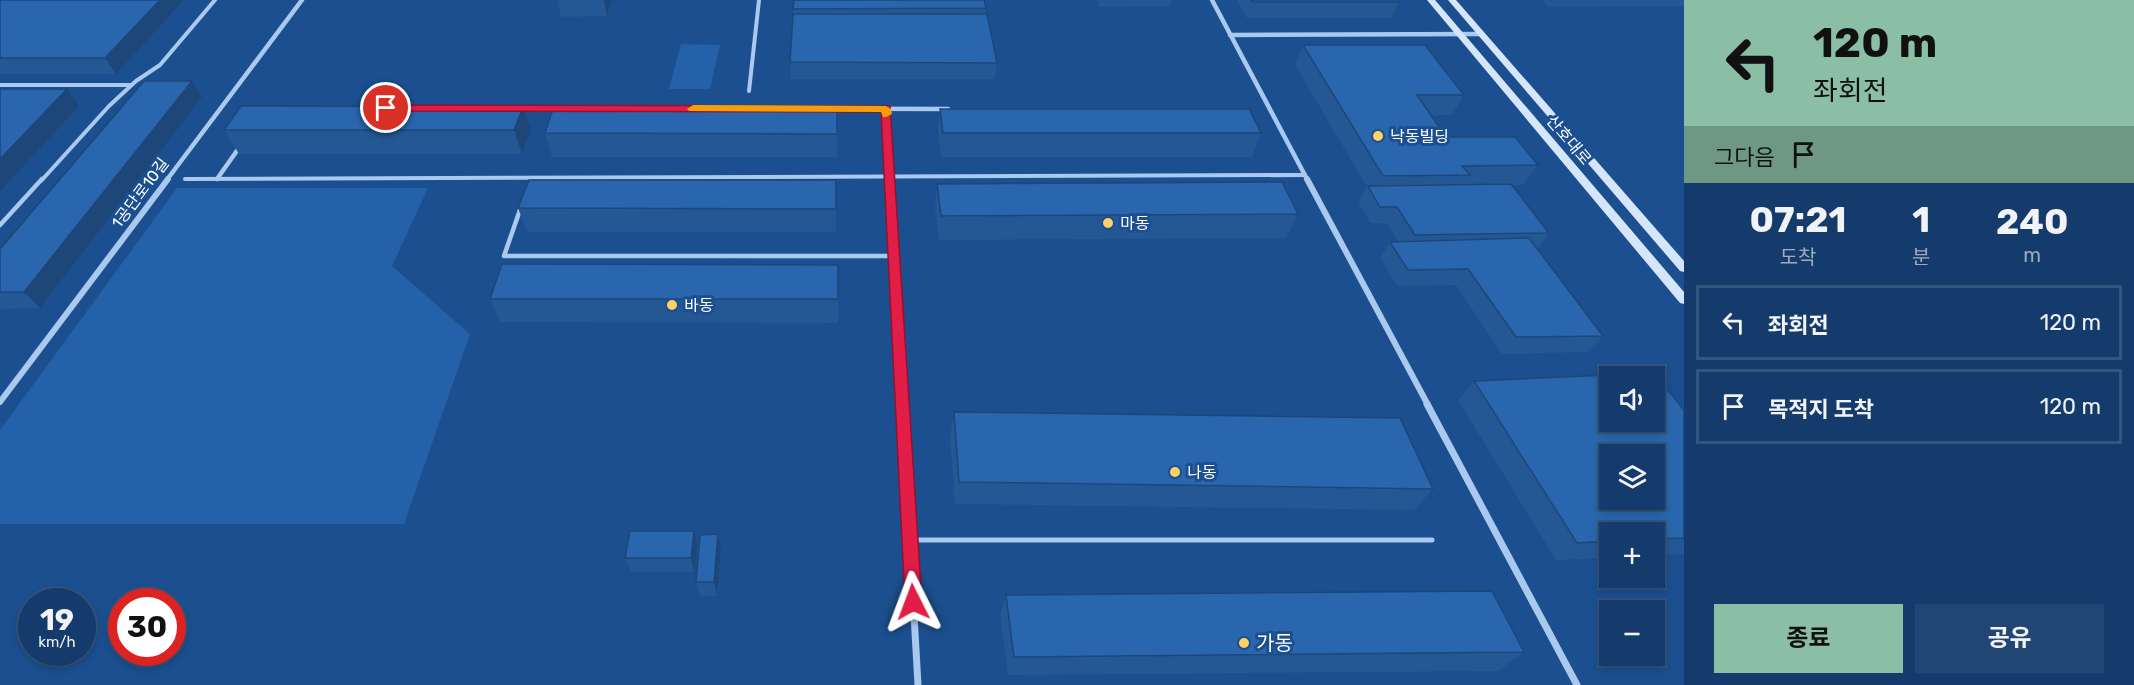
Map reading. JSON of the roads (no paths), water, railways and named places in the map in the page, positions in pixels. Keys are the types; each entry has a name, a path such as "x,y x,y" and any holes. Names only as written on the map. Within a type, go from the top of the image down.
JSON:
{"street":[{"name":"1공단로10길","path":"0,402 302,0"},
{"path":"1212,0 1577,685"},
{"name":"산호대로","path":"1431,0 1684,300"},
{"name":"산호대로","path":"1452,0 1684,268"},
{"path":"1230,34 1482,34"},
{"path":"505,108 957,109"},
{"path":"886,109 918,685"},
{"path":"217,179 248,135"}],"lane":[{"path":"0,225 132,85 160,64 215,0"},
{"path":"749,91 759,0"},
{"path":"0,85 132,85"},
{"path":"185,179 1305,175"},
{"path":"527,190 531,179"},
{"path":"523,201 504,256 894,256"},
{"path":"910,540 1432,540"}],"place":[{"name":"낙동빌딩","path":"1378,136"},
{"name":"마동","path":"1108,223"},
{"name":"바동","path":"672,305"},
{"name":"나동","path":"1175,472"},
{"name":"가동","path":"1244,643"}]}
